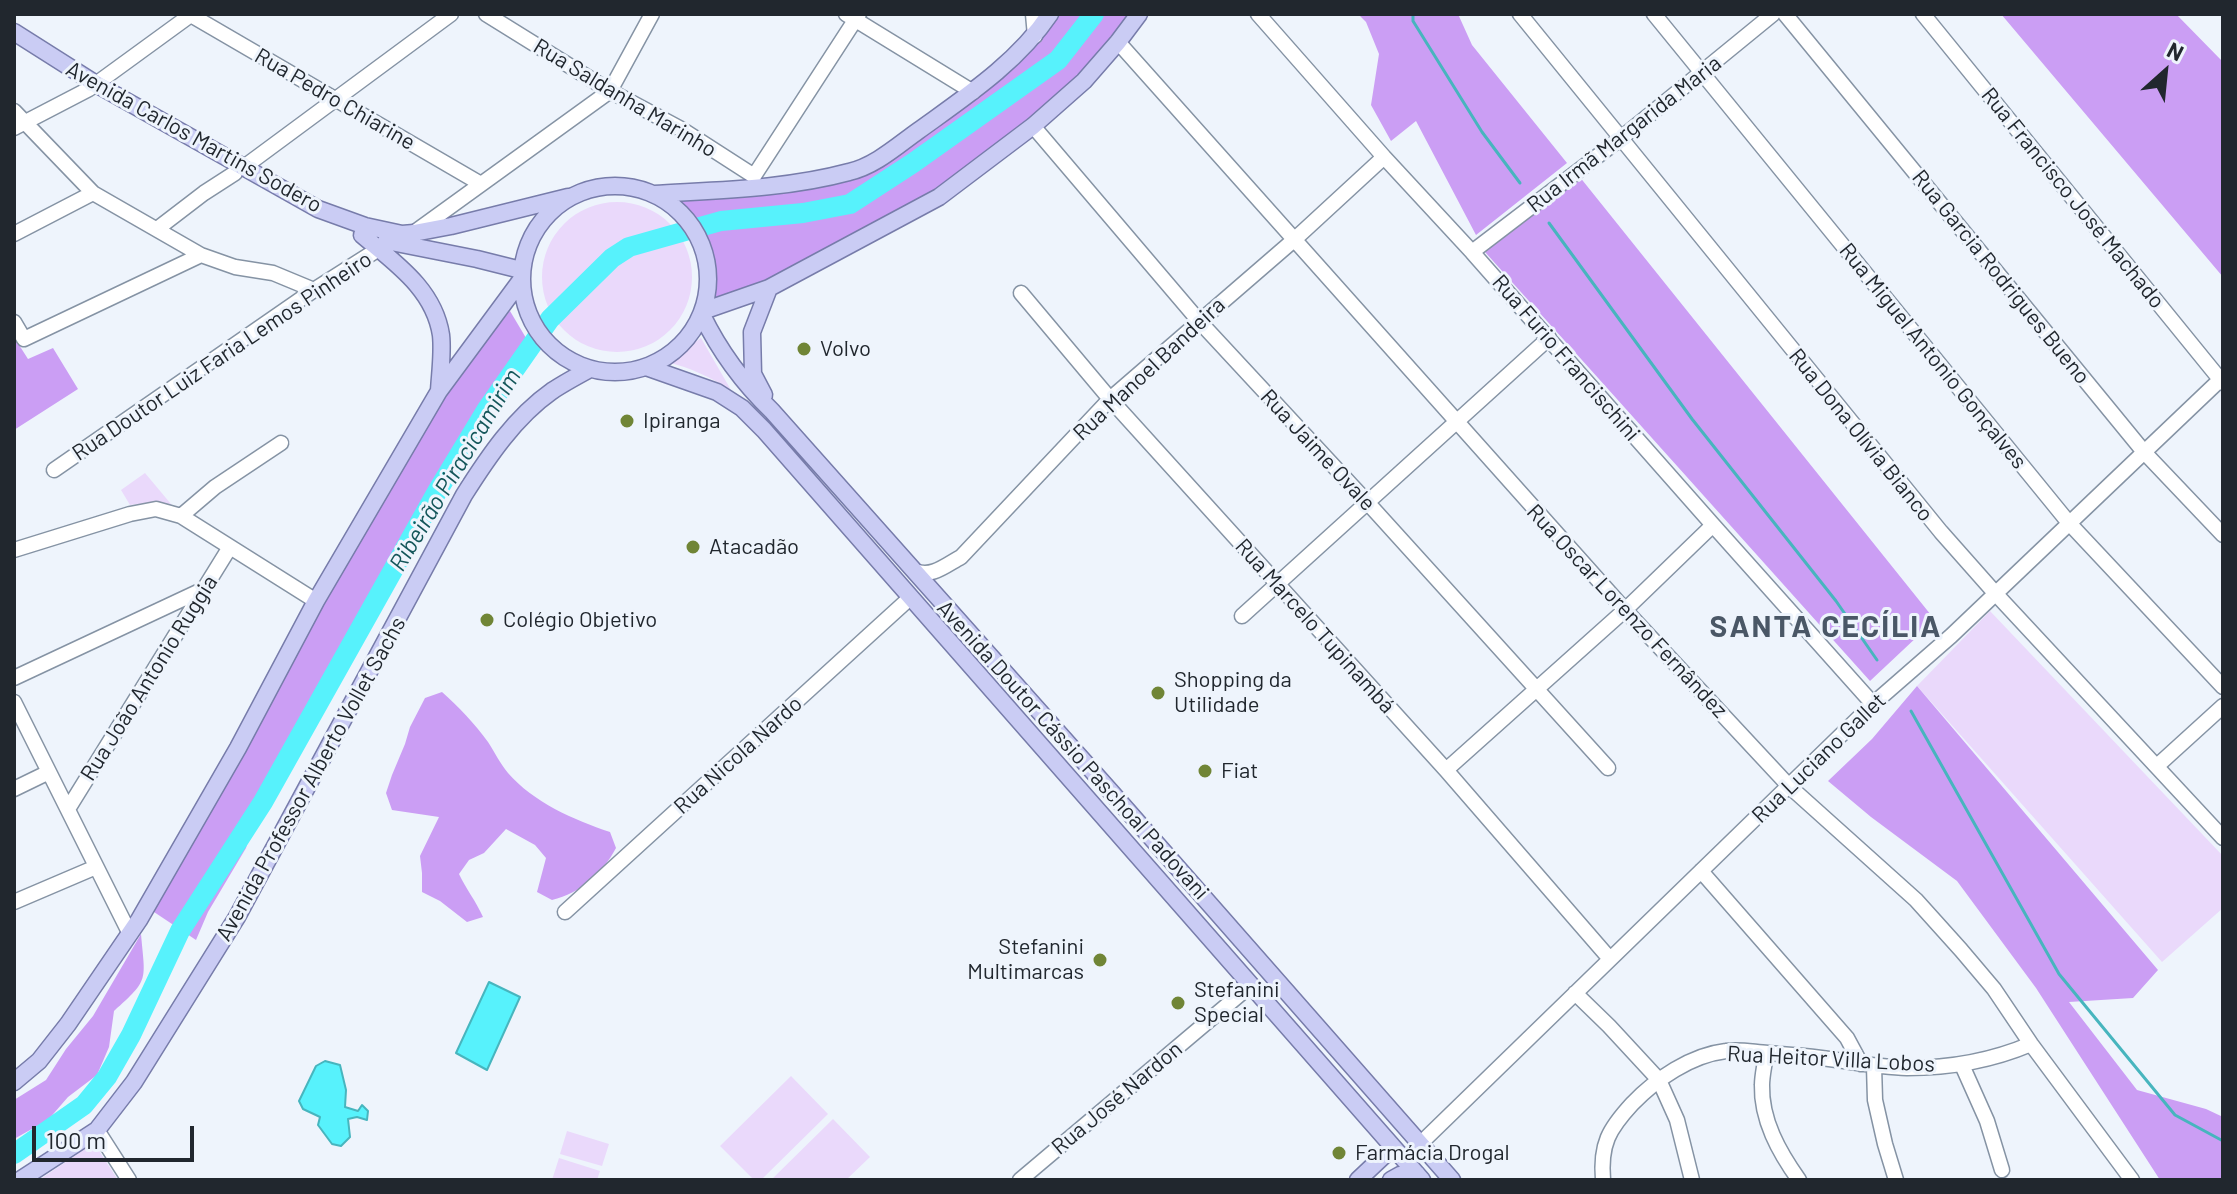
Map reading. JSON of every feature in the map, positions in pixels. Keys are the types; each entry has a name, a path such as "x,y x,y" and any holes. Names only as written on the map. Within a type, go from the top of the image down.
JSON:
{"main road":[{"path":"654,194 754,182 793,183 853,172 883,156 973,92 1035,36 1050,14"},
{"path":"702,313 769,288 939,197 1033,126 1084,81 1139,14"},
{"name":"Avenida Carlos Martins Sodero","path":"14,32 93,86"},
{"name":"Avenida Carlos Martins Sodero","path":"14,41 240,170 318,209 385,231 414,233 568,197"},
{"name":"Avenida Carlos Martins Sodero","path":"240,170 311,216 384,246"},
{"path":"626,185 654,194 672,204 699,237 707,261 709,286 702,313 679,347 646,367 618,372 590,369 560,354 535,328 524,305 521,275 528,241 544,216 568,197 596,187 626,185"},
{"path":"384,246 477,259 521,275"},
{"path":"384,246 421,289 434,313 441,334 439,391"},
{"path":"14,1082 39,1061 68,1024 154,896 316,601 439,391 521,275"},
{"path":"769,288 752,332 753,374 772,411"},
{"name":"Avenida Doutor Cássio Paschoal Padovani","path":"702,313 716,344 751,390 915,571 1452,1180"},
{"name":"Avenida Doutor Cássio Paschoal Padovani","path":"646,367 717,392 742,408 764,430 1419,1177"},
{"name":"Avenida Professor Alberto Vollet Sachs","path":"20,1180 97,1130 111,1115 237,917 484,463 526,413 552,391 590,369"},
{"path":"1131,848 1146,853 1187,900 1194,900 1201,894"},
{"path":"1327,1072 1336,1064 1351,1065"},
{"path":"1358,1180 1393,1147"},
{"path":"1391,1180 1400,1175 1419,1177"}],"street":[{"path":"20,125 93,86 190,14"},
{"name":"Rua Pedro Chiarine","path":"190,14 477,188"},
{"path":"157,229 451,14"},
{"name":"Rua Saldanha Marinho","path":"486,14 610,91 681,129 754,182"},
{"path":"414,233 610,91 652,14"},
{"path":"1033,14 1035,36"},
{"name":"Rua Furio Francischini","path":"1258,14 1873,704"},
{"name":"Rua Dona Olívia Bianco","path":"1520,14 1941,532 2223,838"},
{"name":"Rua Miguel Antonio Gonçalves","path":"1654,14 2069,523 2223,687"},
{"name":"Rua Irmã Margarida Maria","path":"1472,252 1620,139 1773,14"},
{"name":"Rua Garcia Rodrigues Bueno","path":"1785,14 2144,452 2223,535"},
{"name":"Rua Francisco José Machado","path":"1923,14 2222,380"},
{"path":"754,182 853,16 973,92"},
{"name":"Rua Oscar Lorenzo Fernândez","path":"1118,42 1625,610 1789,786 1916,900 1994,989 2132,1180"},
{"path":"14,111 20,125 93,193 201,255 235,267 273,273 314,290"},
{"name":"Rua Jaime Ovale","path":"1033,126 1199,321 1608,768"},
{"name":"Rua Manoel Bandeira","path":"915,571 924,575 934,572 961,557 1110,399 1295,239 1384,157"},
{"path":"477,188 472,200 487,217"},
{"path":"14,234 93,193"},
{"name":"Rua Doutor Luiz Faria Lemos Pinheiro","path":"54,470 314,290 384,246"},
{"path":"14,322 24,339 201,255"},
{"name":"Rua Marcelo Tupinambá","path":"1021,293 1110,399 1446,770 1610,959"},
{"path":"1242,616 1549,338"},
{"name":"Rua Luciano Gallet","path":"1420,1144 1873,704 1951,636 2222,380"},
{"path":"181,516 215,487 281,443"},
{"path":"14,550 130,514 156,509 181,516 316,601"},
{"path":"1446,770 1625,610 1713,525"},
{"name":"Rua João Antonio Ruggia","path":"68,809 230,547"},
{"path":"14,678 202,590"},
{"name":"Rua Nicola Nardo","path":"565,912 911,597"},
{"path":"14,702 130,934"},
{"path":"2157,766 2223,706"},
{"path":"14,789 49,772"},
{"path":"14,902 96,867"},
{"path":"1701,871 1868,1065 1896,1180"},
{"name":"Rua José Nardon","path":"1020,1180 1251,985"},
{"path":"1575,993 1659,1080 1677,1120 1692,1180"},
{"path":"1823,1059 1834,1052 1838,1027"},
{"name":"Rua Heitor Villa Lobos","path":"1603,1180 1604,1150 1609,1132 1639,1097 1659,1080 1697,1058 1723,1051 1746,1050 1909,1068 1962,1065 2004,1056 2031,1044"},
{"path":"1766,1053 1762,1085 1766,1121 1786,1162 1799,1180"},
{"path":"1962,1065 1987,1121 2002,1170"},
{"path":"97,1130 129,1180"}],"shaded area":[{"path":"1049,14 1139,14 1118,42 939,197 703,311 709,286 707,261 686,218 654,194 853,172 973,92"},
{"path":"1358,14 1458,14 1472,45 1567,163 1476,235 1416,121 1391,141 1371,105 1379,54 1366,22"},
{"path":"2001,14 2176,14 2223,62 2223,277"},
{"path":"1579,176 1935,620 1870,681 1485,252"},
{"path":"617,202 646,208 670,224 686,248 692,277 686,306 670,330 646,346 617,352 588,346 564,330 548,306 542,277 548,248 564,224 588,208"},
{"path":"510,311 529,343 476,419 437,483 261,796 246,848 208,912 196,940 151,910 322,599 443,393"},
{"path":"14,337 28,359 53,348 78,389 14,430"},
{"path":"701,338 731,390 700,373 667,362"},
{"path":"145,473 176,510 149,503 130,505 121,490"},
{"path":"1990,611 2223,856 2223,908 2162,962 1917,686"},
{"path":"1917,686 2158,970 2133,998 2069,1002 2137,1090 2206,1109 2223,1117 2223,1180 2160,1180 2036,988 1957,881 1828,781 1872,739"},
{"path":"442,692 478,729 505,769 529,793 582,822 610,832 616,848 590,881 572,893 552,900 537,892 546,858 535,845 506,829 484,853 469,860 459,874 483,917 467,922 440,901 422,892 420,856 439,817 392,810 386,793 410,727 425,698"},
{"path":"141,934 142,978 134,992 114,1011 109,1047 97,1075 68,1097 48,1120 14,1139 14,1100 46,1080 93,1016"},
{"path":"791,1076 828,1114 761,1180 754,1180 720,1146"},
{"path":"833,1119 870,1157 846,1180 771,1180"},
{"path":"567,1131 609,1144 602,1166 560,1154"},
{"path":"94,1143 118,1180 39,1180"},
{"path":"559,1158 600,1171 597,1180 552,1180"}],"water":[{"path":"489,982 520,997 487,1070 456,1053"},
{"path":"325,1061 340,1065 346,1090 345,1107 358,1111 362,1105 368,1111 367,1120 357,1117 348,1119 350,1137 341,1146 332,1144 318,1125 320,1117 303,1109 299,1101 316,1066"}],"waterway":[{"name":"Ribeirão Piracicamirim","path":"14,1154 84,1105 107,1077 131,1035 180,931 263,802 438,490 487,409 550,319 612,258 629,247 721,221 803,213 850,204 1058,60 1094,14"},
{"path":"1413,14 1413,21 1482,132 1520,183"},
{"path":"1549,223 1692,419 1836,601 1877,660"},
{"path":"1911,711 2059,974 2175,1115 2223,1141"}],"place":[{"name":"Volvo","path":"804,349"},
{"name":"Ipiranga","path":"627,421"},
{"name":"Atacadão","path":"693,547"},
{"name":"Colégio Objetivo","path":"487,620"},
{"name":"Shopping da Utilidade","path":"1158,693"},
{"name":"Fiat","path":"1205,771"},
{"name":"Stefanini Multimarcas","path":"1100,960"},
{"name":"Stefanini Special","path":"1178,1003"},
{"name":"Farmácia Drogal","path":"1339,1153"}],"district":[{"name":"SANTA CECÍLIA","path":"1826,627"}]}
